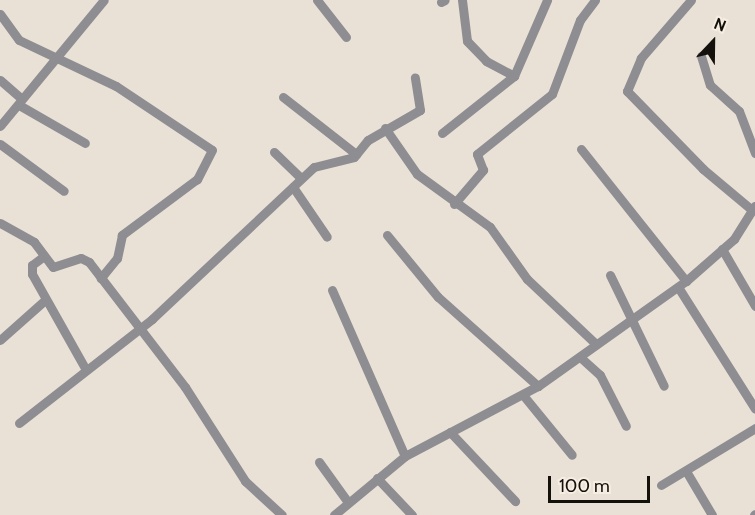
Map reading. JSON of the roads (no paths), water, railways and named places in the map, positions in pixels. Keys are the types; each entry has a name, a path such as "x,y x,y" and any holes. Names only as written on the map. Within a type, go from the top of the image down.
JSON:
{"street":[{"path":"0,126 54,56 104,0"},
{"path":"317,0 346,37"},
{"path":"462,0 464,32 471,47 514,76"},
{"path":"442,133 514,76 547,0"},
{"path":"454,204 483,170 477,154 552,94 580,20 595,0"},
{"path":"334,515 347,501 405,456 538,386 633,316 682,284 722,249 754,208 704,170 627,92 641,58 691,0"},
{"path":"0,14 17,39 129,94 212,152 197,179 122,235 118,257 100,278"},
{"path":"701,56 710,85 742,115 755,153"},
{"path":"19,423 85,368 140,328 301,178 322,163 356,154 385,128 420,110 415,78"},
{"path":"0,80 20,101 85,143"},
{"path":"283,97 356,154"},
{"path":"385,128 417,174 454,204 490,227 527,279 596,344"},
{"path":"0,144 64,191"},
{"path":"581,149 682,284 755,409"},
{"path":"274,152 301,178"},
{"path":"293,187 327,237"},
{"path":"0,223 34,242 56,267 84,258 140,328 244,481 282,515"},
{"path":"387,235 438,297 538,386"},
{"path":"722,249 755,306"},
{"path":"44,256 31,269 45,300 85,368"},
{"path":"609,275 633,316 638,335 664,386"},
{"path":"332,290 405,456"},
{"path":"0,340 45,300"},
{"path":"622,325 638,335"},
{"path":"580,357 600,375 626,426"},
{"path":"523,395 572,455"},
{"path":"661,485 755,428"},
{"path":"450,432 514,501"},
{"path":"319,462 347,501"},
{"path":"686,471 712,515"},
{"path":"377,478 412,515"}]}
